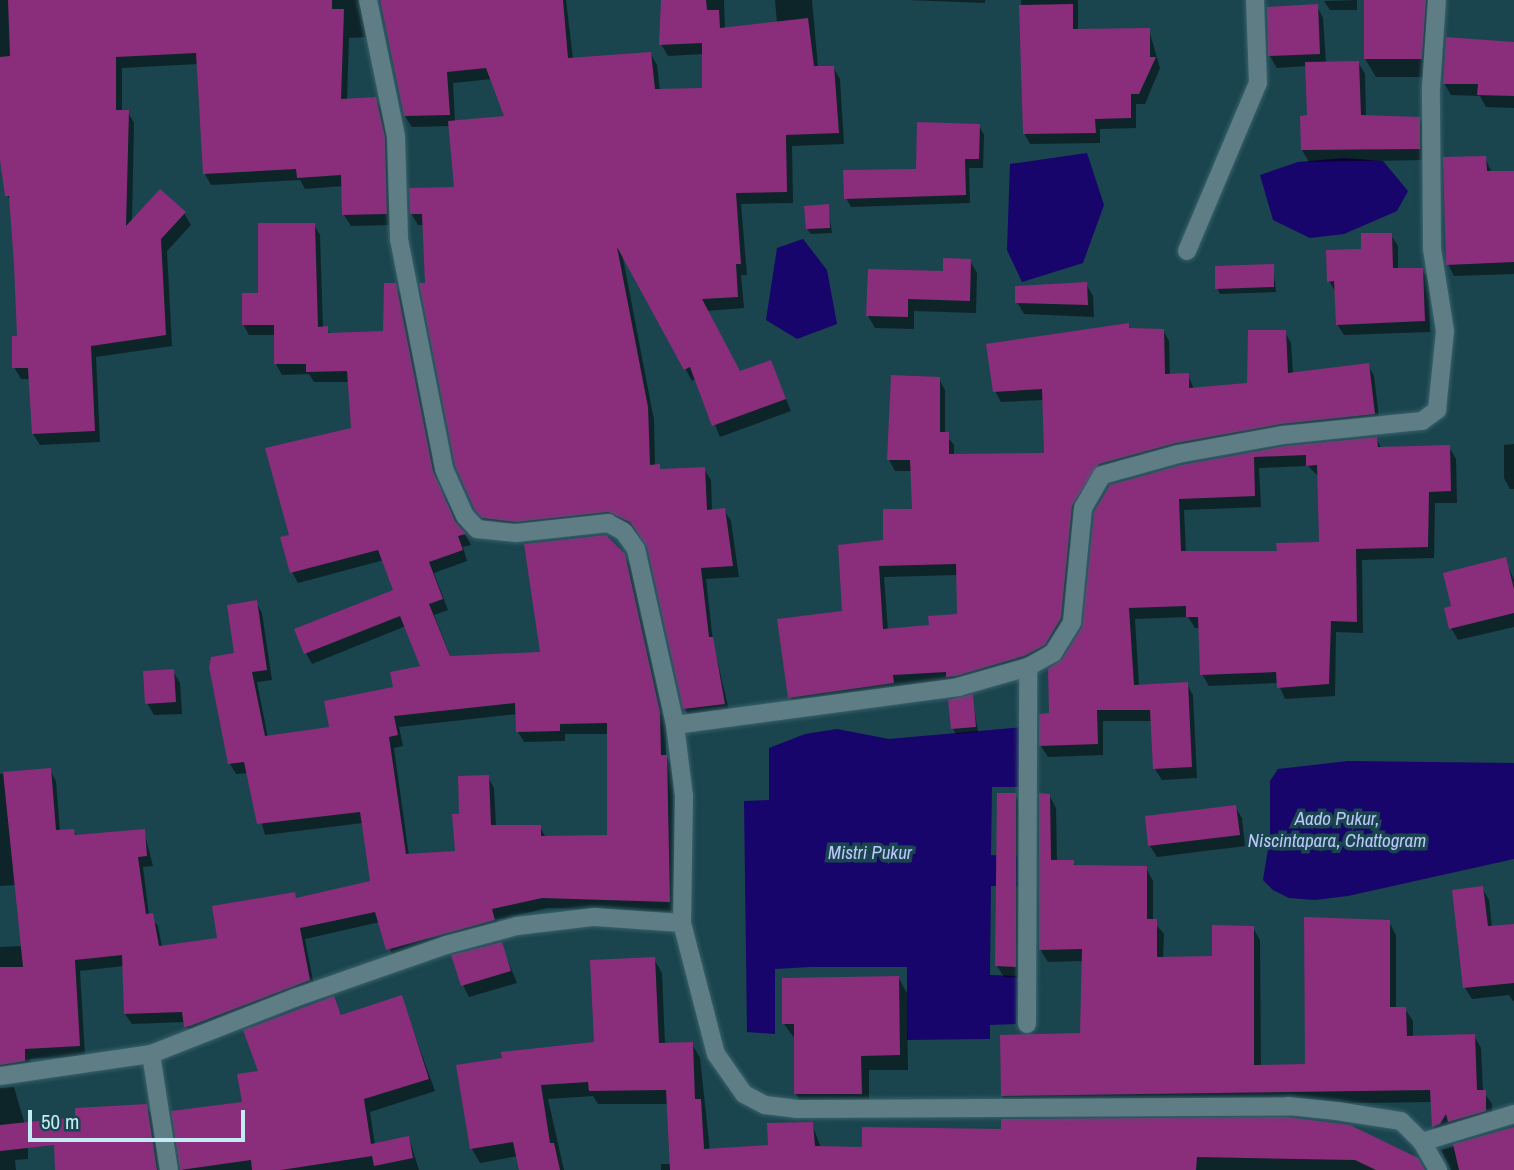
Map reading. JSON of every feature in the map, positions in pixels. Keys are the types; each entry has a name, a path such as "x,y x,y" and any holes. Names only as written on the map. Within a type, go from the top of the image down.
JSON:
{"street":[{"path":"368,0 396,136 399,239 435,432 453,493 477,530 516,533 608,523 624,532 636,549 676,725 684,796 682,923 716,1054 744,1094 765,1105 834,1109 1288,1106 1401,1121 1422,1142 1438,1170"},
{"path":"1187,251 1258,83 1255,0"},
{"path":"676,725 958,687 1028,667 1053,653 1072,622 1083,508 1102,475 1178,454 1294,433 1422,421 1437,410 1445,331 1432,249 1431,87 1437,0"},
{"path":"1027,1024 1028,667"},
{"path":"0,1076 151,1054 262,1009 505,929 594,917 682,923"},
{"path":"151,1054 169,1170"},
{"path":"1422,1142 1514,1114"}],"water":[{"path":"1087,153 1104,205 1083,263 1022,282 1007,250 1010,164"},
{"path":"1344,158 1383,161 1408,191 1397,211 1344,234 1310,238 1273,220 1260,175 1298,162"},
{"path":"803,239 827,270 837,324 797,339 766,320 777,248"},
{"name":"Mistri Pukur","path":"1023,727 1023,787 992,787 991,855 1020,857 1019,886 991,886 990,975 1017,976 1016,1024 990,1025 990,1039 907,1040 907,967 810,967 775,969 775,1034 747,1032 744,801 769,800 769,748 805,734 837,729 889,739"},
{"name":"Aado Pukur, Niscintapara, Chattogram","path":"1348,761 1514,763 1514,859 1348,896 1315,900 1289,898 1273,890 1263,880 1270,836 1270,781 1278,769"}],"building":[{"path":"8,0 332,0 332,9 344,9 341,99 376,97 385,137 387,214 342,215 341,175 297,178 296,169 203,174 196,53 116,57 116,110 129,110 126,226 160,189 186,212 161,239 166,335 91,346 95,431 32,434 28,368 12,368 12,336 17,336 14,265 9,196 5,196 0,160 0,57 10,56"},
{"path":"380,0 563,0 568,58 651,52 655,89 702,88 702,43 659,45 661,0 706,0 707,10 719,10 720,28 808,18 814,66 834,66 839,133 786,135 787,192 736,193 741,264 736,264 738,297 702,299 740,371 771,360 786,399 712,426 690,367 684,370 617,247 648,407 650,465 660,464 660,469 705,467 707,510 725,508 733,566 701,568 709,637 713,637 725,704 683,709 647,547 630,522 608,512 516,522 482,518 475,510 455,466 419,283 425,283 422,214 410,214 409,188 454,187 448,121 504,116 486,68 447,72 450,115 404,116"},
{"path":"1364,0 1426,0 1422,59 1364,59"},
{"path":"1073,4 1073,29 1150,28 1150,57 1156,57 1139,94 1131,94 1131,118 1095,119 1096,133 1023,134 1019,5"},
{"path":"1318,4 1320,54 1268,56 1267,7"},
{"path":"1446,37 1514,42 1514,96 1477,95 1478,84 1443,84"},
{"path":"1359,61 1361,115 1420,117 1420,149 1301,150 1300,116 1307,115 1305,62"},
{"path":"917,122 980,124 979,159 965,159 966,195 844,199 843,170 916,169"},
{"path":"1486,156 1487,171 1514,171 1514,262 1446,265 1443,157"},
{"path":"829,204 830,228 806,229 804,206"},
{"path":"258,223 315,223 318,327 328,326 328,333 383,331 384,283 396,283 433,471 455,521 466,534 458,536 463,550 429,562 443,599 429,604 450,656 540,652 524,544 606,535 625,554 660,712 661,755 667,755 670,902 542,898 492,909 495,920 386,950 375,912 300,928 310,980 184,1027 182,1012 124,1014 122,955 75,960 80,1046 25,1049 25,1061 0,1065 0,967 23,967 3,772 51,768 56,830 74,829 75,835 145,829 147,856 138,857 146,914 153,913 159,946 217,938 212,906 295,892 296,898 370,881 360,812 257,824 244,762 228,764 209,667 211,657 234,653 227,605 257,600 267,670 252,672 265,736 329,727 324,701 393,687 390,672 420,666 400,616 304,654 294,629 393,590 378,550 290,573 280,537 289,535 265,448 351,428 347,371 306,372 306,364 274,364 274,325 242,325 242,293 258,293","holes":["515,703 516,732 560,731 560,724 607,723 607,835 541,836 541,825 491,825 489,775 458,776 459,814 452,814 455,851 406,854 389,737 398,735 394,716"]},
{"path":"1361,233 1392,233 1393,268 1423,268 1425,321 1336,325 1334,281 1327,282 1326,250 1361,249"},
{"path":"943,258 971,259 970,301 908,299 908,317 866,316 868,269 943,271"},
{"path":"1274,264 1274,287 1215,289 1215,266"},
{"path":"1087,282 1088,305 1015,303 1015,286"},
{"path":"1129,323 1129,328 1164,329 1165,374 1189,373 1189,388 1247,383 1248,330 1286,330 1288,373 1369,363 1375,414 1281,424 1176,443 1099,464 1072,506 1061,618 1045,645 1024,656 956,676 946,677 946,672 893,675 894,683 788,698 777,619 842,611 838,545 883,540 883,509 912,509 910,460 887,460 891,375 940,377 940,432 949,432 949,454 1044,453 1042,389 993,392 986,344","holes":["956,564 957,614 928,616 929,625 883,629 879,566"]},
{"path":"1377,437 1378,447 1450,445 1451,491 1429,492 1428,547 1356,549 1357,622 1331,621 1329,684 1277,688 1276,672 1200,675 1198,617 1186,617 1186,606 1129,608 1134,685 1188,682 1192,767 1153,769 1150,710 1097,710 1098,744 1039,746 1039,714 1049,713 1048,669 1062,659 1082,627 1094,512 1110,485 1181,465 1285,446","holes":["1306,455 1306,466 1317,465 1319,542 1276,543 1277,551 1181,551 1179,499 1255,496 1254,457"]},
{"path":"1506,557 1514,589 1514,613 1449,629 1444,608 1451,606 1443,573"},
{"path":"174,669 176,702 145,704 143,671"},
{"path":"973,694 976,727 951,729 948,700"},
{"path":"997,793 1016,793 1016,967 995,966"},
{"path":"1039,793 1050,794 1051,860 1074,860 1074,865 1147,866 1147,919 1157,919 1157,957 1212,956 1212,925 1254,926 1254,1065 1305,1064 1304,917 1390,920 1390,1007 1406,1007 1407,1036 1475,1034 1477,1090 1486,1090 1486,1111 1448,1122 1446,1114 1440,1124 1432,1127 1430,1090 1001,1096 1000,1035 1080,1033 1082,949 1039,950"},
{"path":"1236,805 1240,835 1148,846 1145,816"},
{"path":"1483,886 1488,926 1514,924 1514,983 1463,988 1452,890"},
{"path":"502,942 511,971 461,986 451,955"},
{"path":"655,957 659,1043 693,1042 695,1099 701,1099 704,1149 768,1145 767,1123 813,1122 815,1146 862,1147 862,1127 1001,1129 1001,1119 1287,1117 1350,1125 1418,1158 1425,1170 1376,1170 1355,1160 1197,1157 1196,1170 670,1170 666,1090 589,1091 588,1082 541,1085 550,1143 554,1143 560,1170 519,1170 513,1142 470,1149 456,1065 502,1058 501,1052 594,1042 590,960"},
{"path":"899,976 900,1055 861,1056 862,1094 794,1094 794,1024 782,1024 782,978"},
{"path":"402,995 429,1079 364,1099 371,1144 409,1136 413,1158 374,1166 372,1156 281,1170 252,1170 251,1160 180,1170 171,1111 242,1102 237,1074 258,1071 243,1030 334,996 341,1015"},
{"path":"147,1104 157,1170 55,1170 54,1145 0,1151 0,1125 75,1117 75,1108"},
{"path":"1514,1127 1514,1170 1459,1170 1453,1144"}]}
